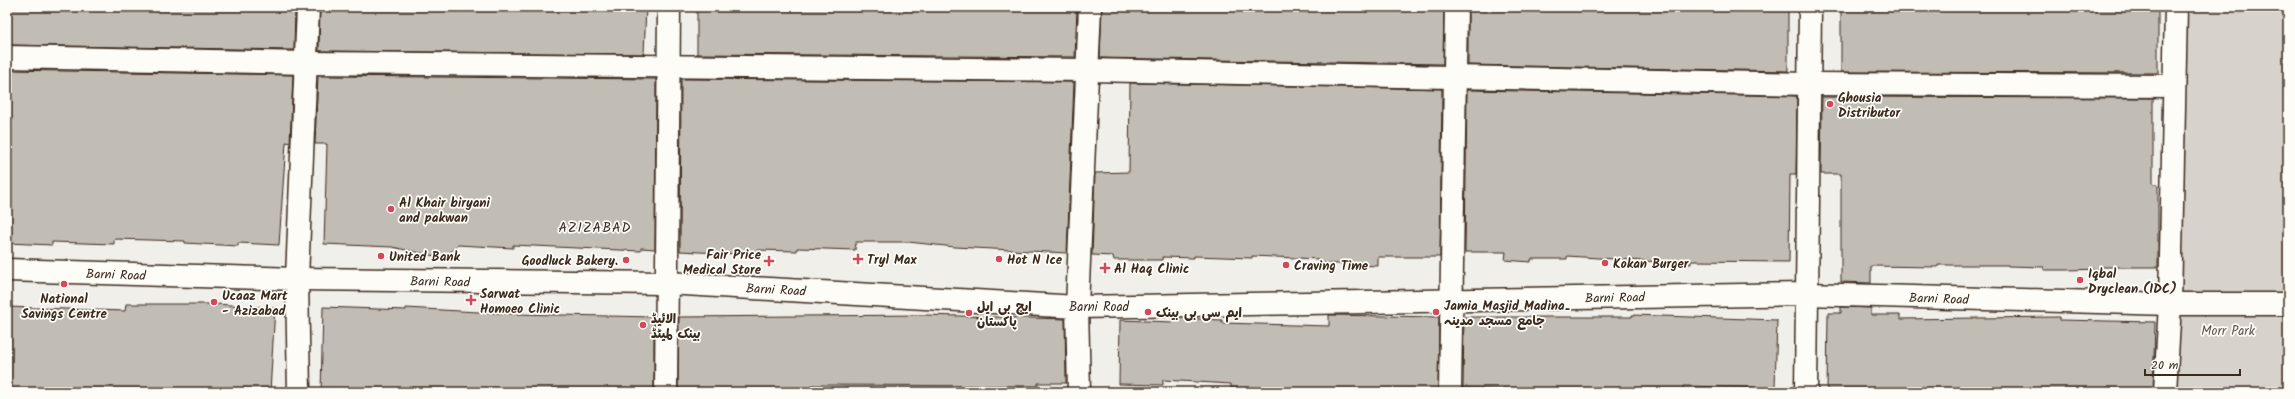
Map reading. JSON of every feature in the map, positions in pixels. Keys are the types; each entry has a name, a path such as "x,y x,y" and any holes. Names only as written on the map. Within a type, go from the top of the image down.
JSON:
{"street":[{"path":"299,392 297,279 308,7"},
{"path":"666,392 669,7"},
{"path":"1079,392 1076,306 1090,7"},
{"path":"1450,392 1450,300 1456,7"},
{"path":"1806,392 1810,7"},
{"path":"2165,392 2170,304 2176,7"},
{"path":"7,57 306,64 1087,70 1809,84 2174,86"},
{"name":"Barni Road","path":"7,270 297,279 667,283 1076,306 1806,294 2170,304 2288,304"}],"green space":[{"name":"Morr Park","path":"2175,7 2288,7 2288,392 2165,392"}],"building":[{"path":"7,7 295,7 294,50 7,45"},
{"path":"320,7 646,7 644,54 319,51"},
{"path":"697,7 1077,7 1075,57 697,54"},
{"path":"1102,7 1444,7 1443,64 1100,58"},
{"path":"1468,7 1788,7 1788,71 1468,65"},
{"path":"1841,7 2158,7 2158,73 1841,72"},
{"path":"7,70 293,75 290,143 286,142 279,245 238,243 238,246 185,243 185,241 114,239 114,244 52,242 52,245 7,243"},
{"path":"318,76 656,79 655,249 641,248 641,251 513,245 513,248 458,245 444,258 392,247 324,244 327,144 315,144"},
{"path":"681,79 1074,82 1067,253 955,247 908,242 856,242 855,250 797,248 797,251 757,250 757,255 680,251"},
{"path":"1130,83 1442,89 1440,257 1378,257 1378,266 1319,263 1319,259 1252,256 1252,258 1194,256 1194,258 1163,257 1163,260 1114,260 1113,256 1092,255 1095,173 1129,172"},
{"path":"1467,90 1797,96 1796,174 1790,174 1789,262 1691,261 1691,264 1567,256 1567,259 1531,259 1531,262 1505,260 1506,252 1465,252"},
{"path":"1822,97 2153,98 2153,184 2158,184 2158,267 2099,267 2099,269 2044,270 2044,267 2008,265 1938,265 1938,267 1871,266 1871,283 1841,282 1841,174 1821,174"},
{"path":"126,304 215,304 275,308 270,392 7,392 7,307 125,311"},
{"path":"323,307 406,310 406,308 514,314 654,317 654,392 321,392"},
{"path":"1841,307 1871,308 1871,315 1900,315 1900,319 2059,317 2059,320 2155,322 2153,392 1827,392 1828,313 1841,313"},
{"path":"925,315 1065,319 1066,383 1038,383 1038,386 811,385 811,392 678,392 679,317"},
{"path":"1329,315 1439,317 1438,392 1328,392 1231,388 1231,384 1163,380 1163,385 1119,384 1120,320 1173,322 1173,318 1178,318 1222,320 1222,323 1329,326"},
{"path":"1632,315 1777,320 1775,388 1683,386 1683,392 1630,392 1463,388 1464,317 1632,317"}],"place":[{"name":"Ghousia Distributor","path":"1830,104"},
{"name":"Al Khair biryani and pakwan","path":"391,209"},
{"name":"United Bank","path":"381,256"},
{"name":"Tryl Max","path":"858,259"},
{"name":"Hot N Ice","path":"999,259"},
{"name":"Goodluck Bakery.","path":"626,260"},
{"name":"Fair Price Medical Store","path":"769,261"},
{"name":"Kokan Burger","path":"1605,263"},
{"name":"Craving Time","path":"1286,265"},
{"name":"Al Haq Clinic","path":"1105,268"},
{"name":"Iqbal Dryclean (IDC)","path":"2080,280"},
{"name":"National Savings Centre","path":"64,284"},
{"name":"Sarwat Homoeo Clinic","path":"471,300"},
{"name":"Ucaaz Mart - Azizabad","path":"214,302"},
{"name":"ایم سی بی بینک","path":"1148,312"},
{"name":"Jamia Masjid Madina۔ جامع مسجد مدینہ","path":"1436,312"},
{"name":"ایچ بی ایل پاکستان","path":"969,313"},
{"name":"الائیڈ بینک لمیٹڈ","path":"643,325"}],"district":[{"name":"AZIZABAD","path":"595,227"}]}
